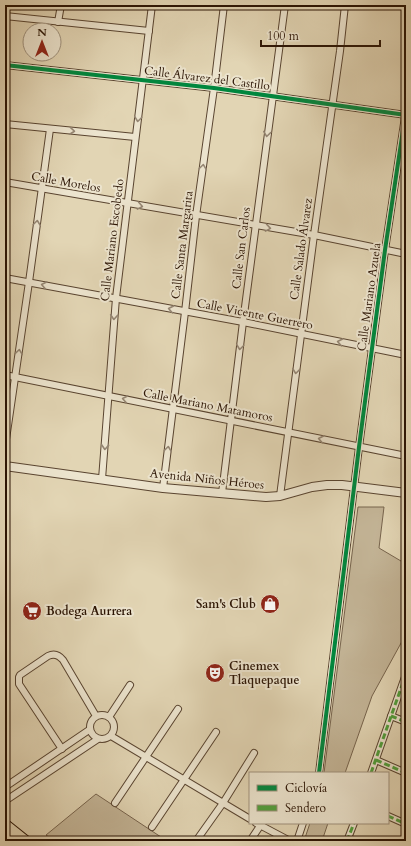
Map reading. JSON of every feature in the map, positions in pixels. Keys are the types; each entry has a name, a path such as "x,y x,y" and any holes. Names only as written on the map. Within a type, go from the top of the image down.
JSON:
{"highway":[{"path":"5,825 25,841"}],"street":[{"path":"5,16 58,22 61,5"},
{"name":"Calle Mariano Escobedo","path":"102,479 116,298 152,5"},
{"name":"Calle Santa Margarita","path":"163,488 196,216 224,5"},
{"name":"Calle San Carlos","path":"222,493 242,322 285,5"},
{"name":"Calle Salado Álvarez","path":"280,496 345,5"},
{"path":"396,5 406,7"},
{"path":"62,22 149,31"},
{"name":"Calle Álvarez del Castillo","path":"5,65 214,88 406,113"},
{"name":"Calle Mariano Azuela","path":"319,772 372,348 406,113"},
{"path":"5,124 135,137"},
{"path":"5,446 50,129"},
{"name":"Calle Morelos","path":"5,182 196,216 314,235 406,254"},
{"name":"Calle Vicente Guerrero","path":"5,278 242,322 406,355"},
{"name":"Calle Mariano Matamoros","path":"5,375 406,456"},
{"name":"Avenida Niños Héroes","path":"5,466 163,488 266,497 280,496 312,487 327,485 406,493"},
{"path":"62,749 19,684 20,675 48,656 56,655 63,660 96,716"},
{"path":"371,772 406,674"},
{"path":"109,717 130,685"},
{"path":"115,803 178,709"},
{"path":"102,715 109,717 113,722 114,729 111,736 105,740 92,736 89,730 90,723 96,716 102,715"},
{"path":"391,716 406,722"},
{"path":"5,788 89,730"},
{"path":"152,827 216,732"},
{"path":"111,736 249,818"},
{"path":"5,801 98,739"},
{"path":"196,841 223,803 254,753"},
{"path":"376,760 406,773"},
{"path":"31,770 36,779"},
{"path":"389,816 406,824"},
{"path":"250,841 259,824 290,841"},
{"path":"297,841 303,824"},
{"path":"347,841 354,824"}],"shaded area":[{"path":"358,507 384,507 379,548 406,564 406,634 372,696 345,772 324,772"},
{"path":"96,794 167,841 54,841 46,835"},
{"path":"310,824 328,824 322,841 304,841"}],"marked path":[{"path":"371,772 406,674"},
{"path":"391,716 406,722"},
{"path":"376,760 406,773"},
{"path":"389,816 406,824"},
{"path":"347,841 354,824"}],"cycle path":[{"path":"5,65 214,88 406,115"},
{"path":"319,772 359,447 385,250 406,110"}],"place":[{"name":"Sam's Club","path":"270,604"},
{"name":"Bodega Aurrera","path":"32,611"},
{"name":"Cinemex Tlaquepaque","path":"215,673"}]}
